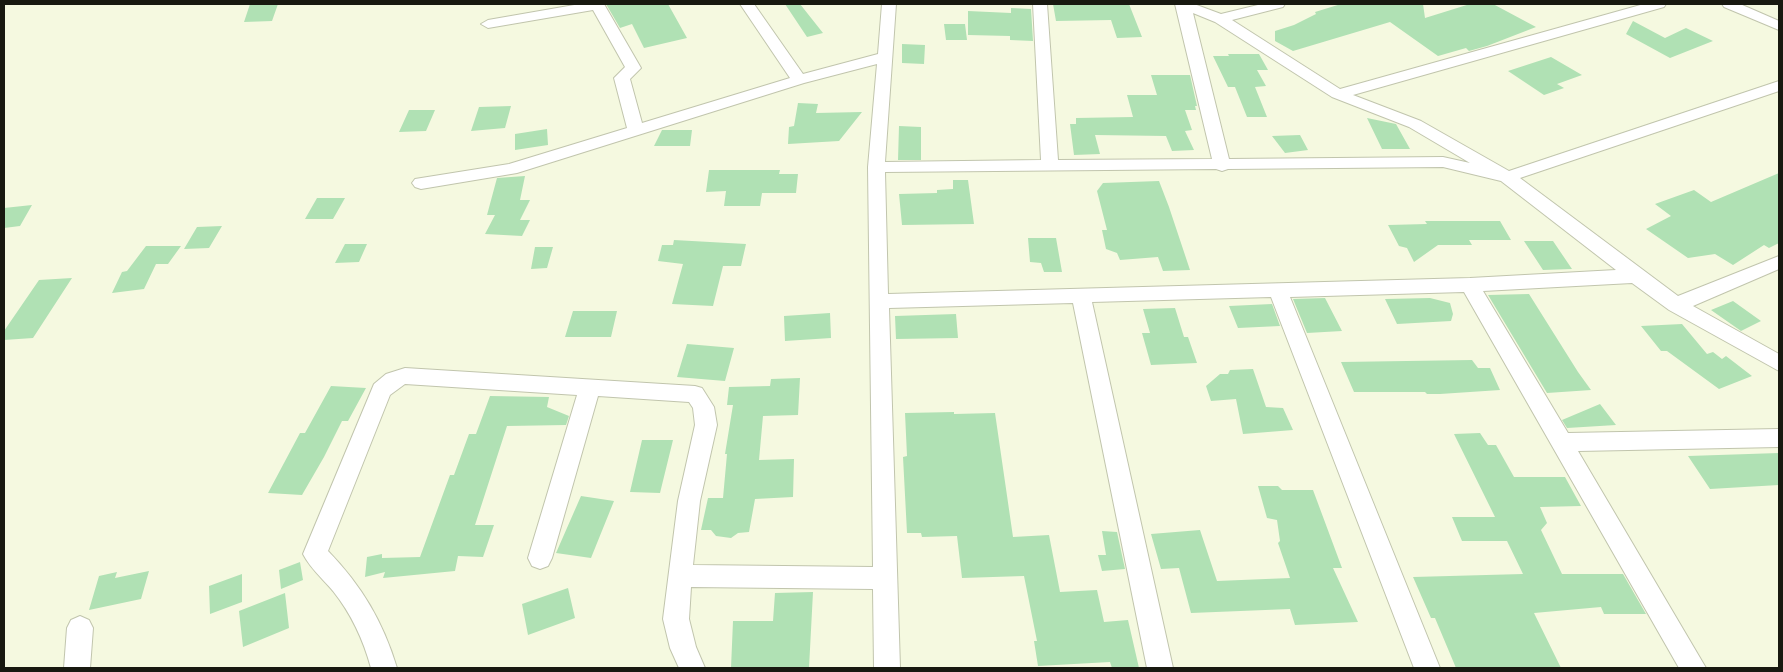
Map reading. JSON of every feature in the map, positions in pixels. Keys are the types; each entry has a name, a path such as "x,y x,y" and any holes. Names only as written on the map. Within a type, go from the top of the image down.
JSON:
{"street":[{"path":"488,24 544,9 597,4 633,68 622,78 634,126 641,128"},
{"path":"747,4 799,80"},
{"path":"887,668 876,167 889,4"},
{"path":"1040,4 1050,167"},
{"path":"1220,19 1278,4"},
{"path":"1338,94 1659,4"},
{"path":"1728,4 1779,26"},
{"path":"1183,5 1222,166"},
{"path":"1183,5 1220,19 1338,94 1415,124 1507,177 1636,276 1676,304 1779,363"},
{"path":"421,183 511,168 799,80 884,57"},
{"path":"876,167 1222,166 1442,162 1507,177 1779,86"},
{"path":"1676,304 1779,262"},
{"path":"880,301 1470,285 1636,276"},
{"path":"1470,285 1693,668"},
{"path":"1278,290 1427,668"},
{"path":"1081,296 1160,668"},
{"path":"384,668 377,641 360,604 341,580 314,554 382,390 393,380 405,376 695,394 703,408 706,425 688,501 676,619 683,648 692,668"},
{"path":"540,558 590,388"},
{"path":"1561,442 1779,438"},
{"path":"680,576 885,578"},
{"path":"77,668 80,628"}],"building":[{"path":"250,4 278,4 272,21 244,22"},
{"path":"606,4 668,4 687,38 644,48 632,24 620,28"},
{"path":"785,4 800,4 823,33 807,37"},
{"path":"1053,4 1129,4 1142,37 1117,38 1111,20 1056,21"},
{"path":"1341,4 1423,4 1425,18 1470,4 1493,4 1536,27 1487,46 1469,51 1466,48 1438,56 1390,22 1293,51 1275,41 1275,31 1294,25 1316,14 1315,12"},
{"path":"1011,8 1031,9 1033,41 1010,40 1010,36 968,35 968,11 1011,13"},
{"path":"1633,21 1665,38 1686,28 1713,41 1670,58 1626,34"},
{"path":"944,24 965,24 967,40 946,40"},
{"path":"902,44 925,45 924,64 902,63"},
{"path":"1228,54 1259,54 1268,70 1257,70 1266,86 1255,87 1267,117 1247,117 1235,87 1228,87 1213,56 1229,56"},
{"path":"1551,57 1582,75 1557,84 1564,88 1544,95 1508,71"},
{"path":"1151,75 1190,75 1197,106 1195,106 1196,110 1185,110 1192,130 1185,131 1194,150 1172,151 1166,136 1095,135 1100,154 1074,155 1070,124 1076,124 1076,118 1133,117 1127,95 1157,95"},
{"path":"798,103 818,104 816,113 862,112 839,141 788,144 789,127 794,126"},
{"path":"511,106 505,128 471,131 479,107"},
{"path":"409,110 435,110 426,131 399,132"},
{"path":"1367,118 1396,124 1410,149 1382,149"},
{"path":"899,126 921,127 921,160 898,160"},
{"path":"547,129 548,145 515,150 515,134"},
{"path":"662,130 692,130 690,146 654,146"},
{"path":"1300,135 1308,150 1285,153 1272,136"},
{"path":"709,170 780,170 779,174 798,174 796,193 762,193 760,206 724,206 726,191 706,192"},
{"path":"1779,173 1779,243 1769,248 1764,245 1733,265 1715,254 1688,258 1646,229 1671,216 1655,204 1694,190 1711,202"},
{"path":"525,176 520,200 530,200 520,220 530,220 522,236 485,234 495,215 487,215 497,178"},
{"path":"953,180 968,180 974,224 902,225 899,194 937,193 937,190 953,189"},
{"path":"1159,181 1190,270 1163,271 1158,257 1120,260 1117,253 1106,249 1102,230 1107,230 1097,191 1103,183"},
{"path":"317,198 345,198 333,219 305,219"},
{"path":"32,205 20,226 4,228 4,208"},
{"path":"1425,221 1500,221 1511,240 1469,240 1472,245 1438,245 1414,262 1407,248 1399,246 1388,225 1427,224"},
{"path":"222,226 209,248 184,249 197,227"},
{"path":"1028,238 1056,238 1062,272 1044,272 1041,263 1030,262"},
{"path":"674,240 746,244 741,266 723,266 713,306 672,304 683,264 658,261 662,245 673,245"},
{"path":"1524,241 1553,241 1572,269 1543,270"},
{"path":"345,244 367,244 359,262 335,263"},
{"path":"146,246 181,246 168,264 156,264 144,289 112,293 122,272 127,271"},
{"path":"535,247 553,247 547,268 531,269"},
{"path":"72,278 33,338 4,340 4,331 39,280"},
{"path":"1529,294 1591,390 1547,393 1488,295"},
{"path":"1325,298 1342,331 1307,333 1293,299"},
{"path":"1430,298 1450,303 1453,314 1451,321 1397,324 1385,299"},
{"path":"1733,301 1761,321 1741,331 1711,310"},
{"path":"1272,304 1280,326 1238,328 1229,306"},
{"path":"1175,308 1184,337 1188,337 1197,363 1151,365 1142,333 1150,333 1143,309"},
{"path":"573,311 617,311 611,337 565,337"},
{"path":"830,313 831,338 785,341 784,316"},
{"path":"956,314 958,338 896,339 895,316"},
{"path":"1682,324 1707,354 1713,352 1722,359 1726,356 1752,376 1719,389 1667,351 1661,351 1641,326"},
{"path":"687,344 734,348 725,381 677,377"},
{"path":"1472,360 1478,368 1490,368 1500,390 1440,394 1427,394 1425,392 1354,392 1341,362"},
{"path":"1253,369 1266,407 1283,408 1293,430 1243,434 1236,399 1211,401 1206,386 1220,374 1228,374 1230,370"},
{"path":"800,378 798,415 763,416 759,460 794,459 793,497 755,499 749,532 738,533 731,538 716,536 711,530 701,530 708,498 723,498 727,454 725,454 733,405 727,405 729,387 770,386 771,379"},
{"path":"331,386 366,388 348,421 342,421 302,495 268,493 300,433 305,433"},
{"path":"490,396 549,397 547,407 569,416 566,425 507,426 475,525 494,525 483,557 458,556 455,571 383,578 385,572 365,577 367,557 382,554 382,558 420,557 450,475 454,475 469,434 476,434"},
{"path":"1600,404 1616,425 1567,428 1562,420"},
{"path":"954,412 954,414 995,413 1013,537 1049,535 1060,592 1097,590 1104,622 1128,620 1139,668 1112,668 1110,662 1038,666 1034,641 1037,641 1024,576 962,578 957,536 922,537 921,533 907,533 903,457 907,456 905,413"},
{"path":"1480,433 1488,445 1496,445 1514,477 1565,477 1581,506 1540,507 1547,523 1541,530 1562,574 1623,574 1646,614 1604,614 1601,607 1534,613 1561,668 1456,668 1435,618 1431,618 1413,577 1523,574 1507,541 1462,541 1452,517 1495,517 1454,434"},
{"path":"642,440 673,440 660,493 630,492"},
{"path":"1779,453 1779,485 1710,489 1688,456"},
{"path":"1258,486 1278,486 1282,490 1313,490 1342,568 1333,568 1358,622 1295,625 1290,609 1191,613 1179,568 1161,569 1151,534 1200,530 1217,581 1290,578 1278,543 1280,541 1277,520 1267,518"},
{"path":"581,496 614,501 591,558 556,553"},
{"path":"1102,531 1117,532 1125,569 1102,571 1098,555 1106,555"},
{"path":"300,562 303,580 281,589 279,570"},
{"path":"149,571 141,599 89,610 99,576 117,572 115,578"},
{"path":"242,574 242,602 210,614 209,586"},
{"path":"568,588 575,618 528,635 522,604"},
{"path":"813,592 809,668 731,668 733,621 773,621 775,593"},
{"path":"285,593 289,628 243,647 239,611"}]}
